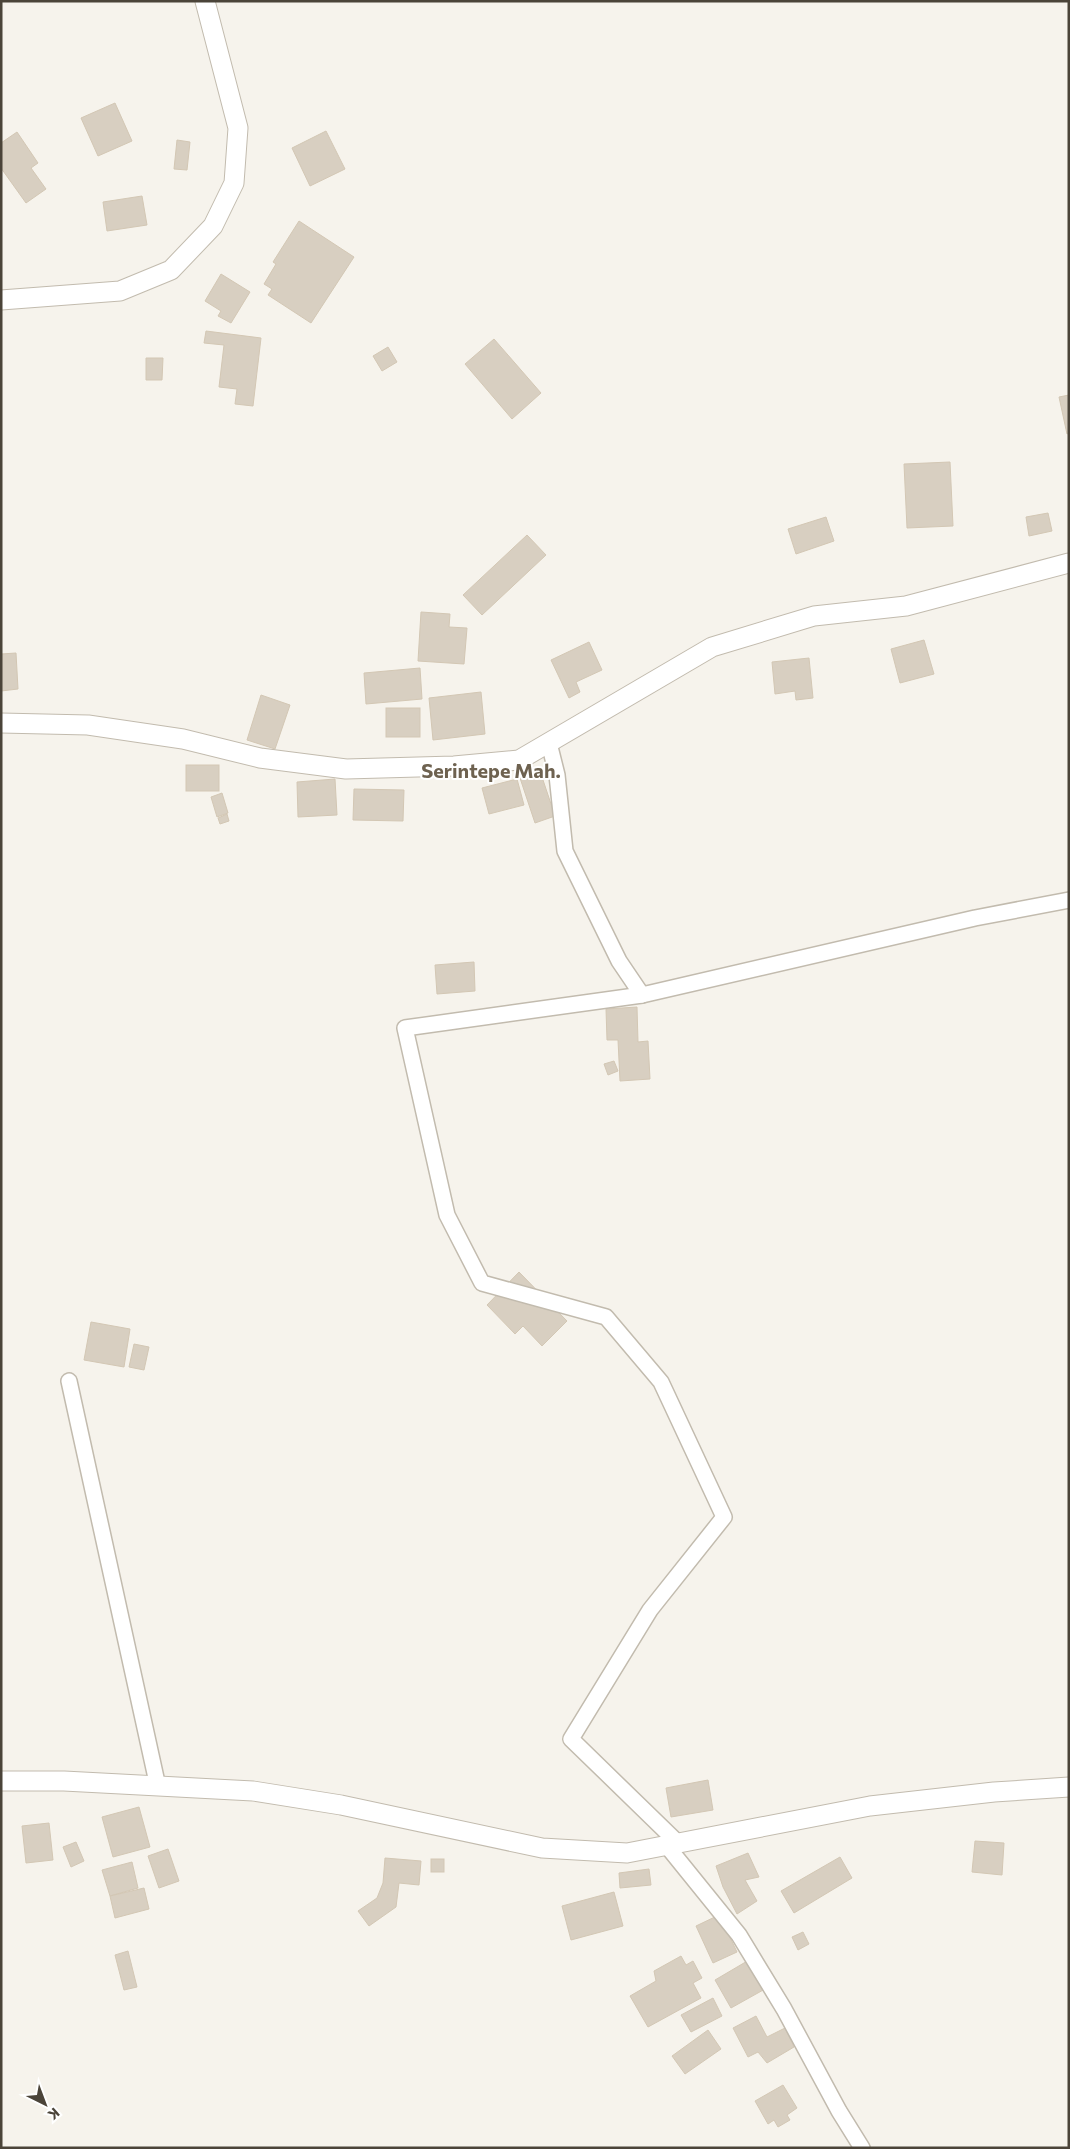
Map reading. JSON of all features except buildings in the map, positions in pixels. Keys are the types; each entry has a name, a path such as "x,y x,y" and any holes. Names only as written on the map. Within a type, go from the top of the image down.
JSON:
{"street":[{"path":"1,300 120,291 171,270 213,226 234,183 238,128 205,1"},
{"path":"1,723 88,725 183,739 260,758 346,769 454,766 520,760 712,646 814,616 906,606 1069,563"},
{"path":"549,743 557,775 565,851 619,961 642,995"},
{"path":"862,2148 839,2111 784,2009 739,1935 673,1845 571,1739 650,1610 724,1517 661,1382 606,1317 482,1283 447,1215 405,1028 642,995 975,918 1069,900"},
{"path":"69,1381 158,1787"},
{"path":"1,1781 64,1781 253,1791 341,1805 542,1848 627,1853 870,1806 994,1792 1069,1787"}],"district":[{"name":"Serintepe Mah.","path":"491,771"}]}
